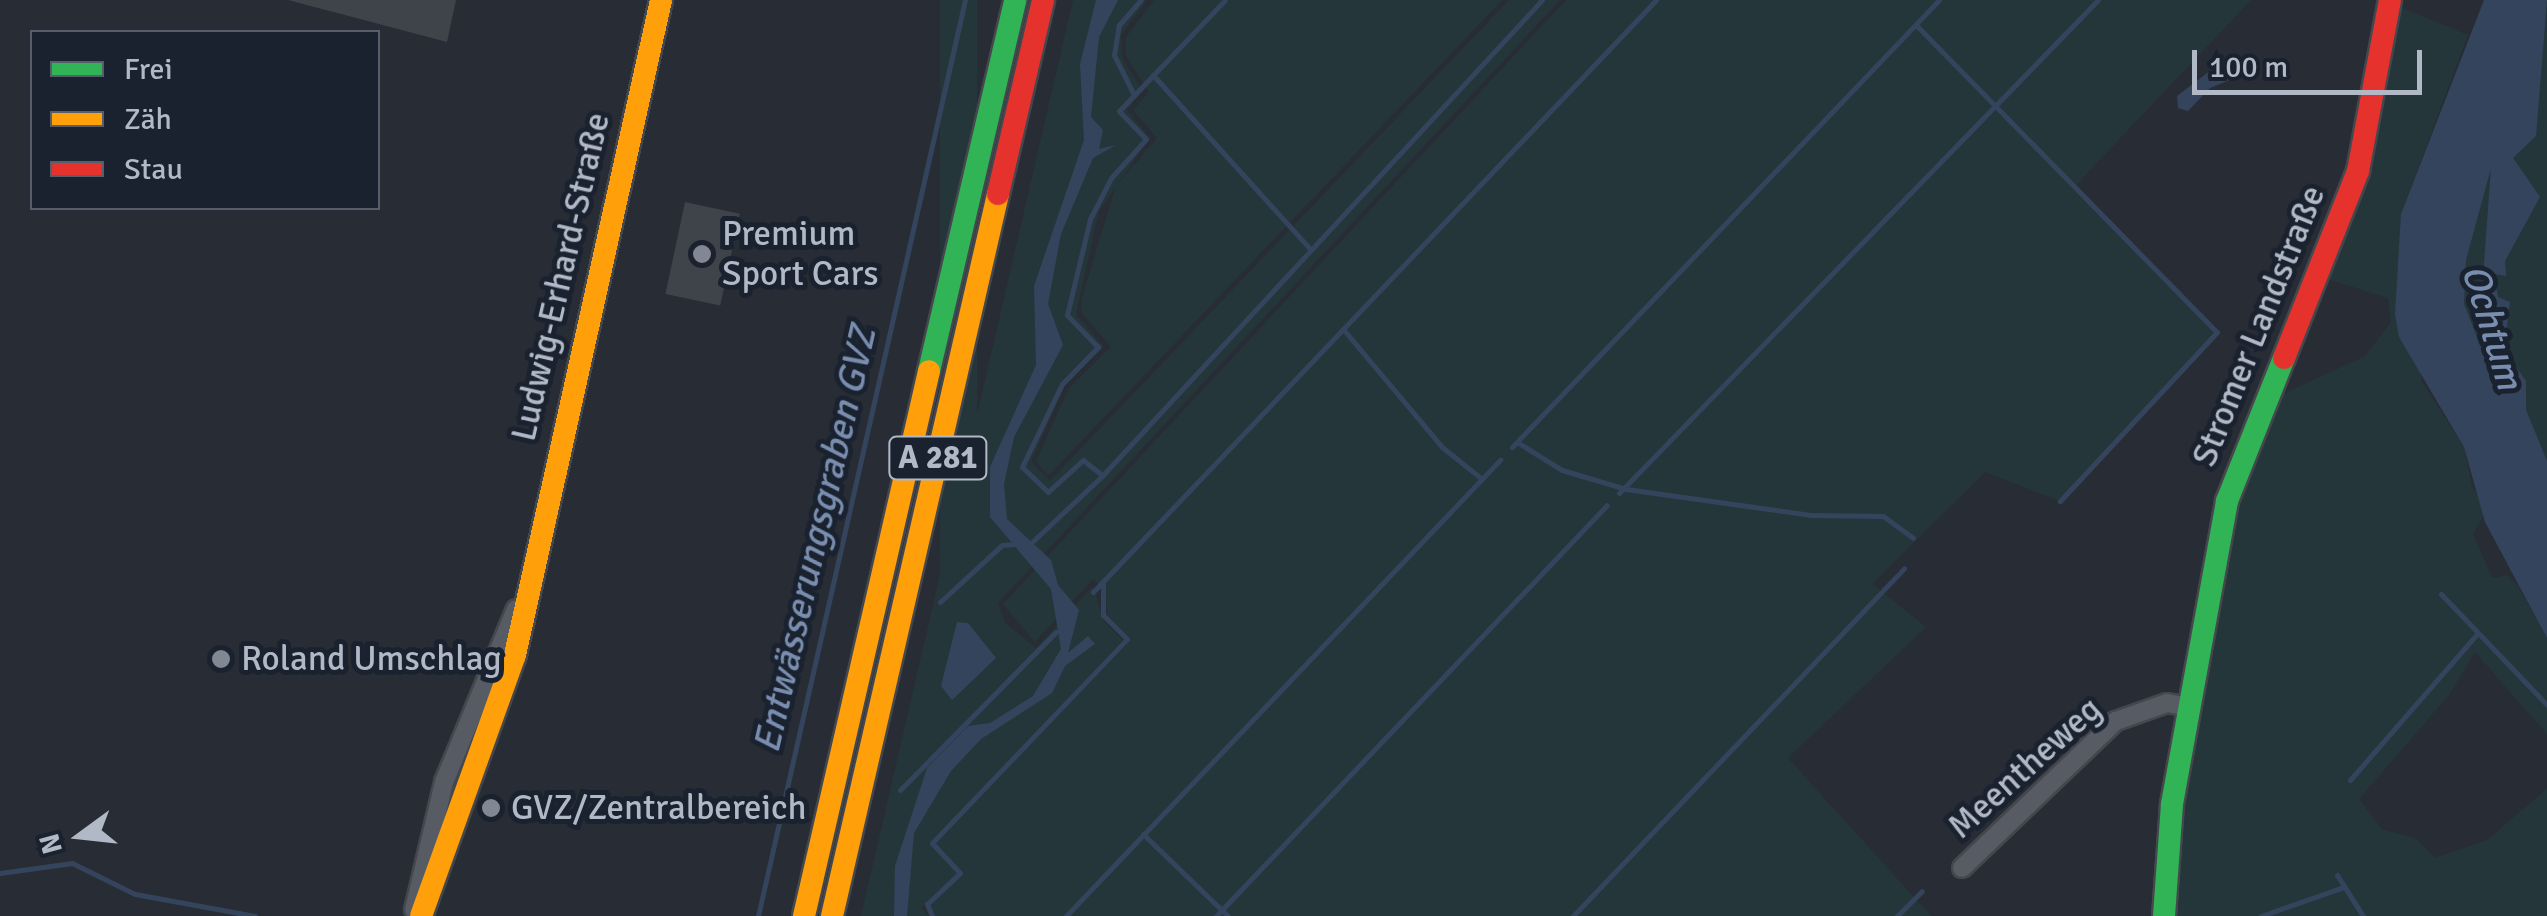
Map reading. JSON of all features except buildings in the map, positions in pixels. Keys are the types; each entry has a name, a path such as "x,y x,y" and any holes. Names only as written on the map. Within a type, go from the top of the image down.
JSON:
{"main road":[{"name":"Ludwig-Erhard-Straße","path":"421,916 498,718 660,0"},
{"name":"A 281","path":"804,916 1015,0"},
{"name":"A 281","path":"832,916 1044,0"},
{"name":"Stromer Landstraße","path":"2164,916 2188,706 2228,502 2358,171 2390,0"}],"street":[{"name":"Ludwig-Erhard-Straße","path":"413,916 444,782 530,571"},
{"name":"Meentheweg","path":"1962,868 2116,721 2168,702 2188,706"}],"shaded area":[{"path":"940,0 977,0 977,916 940,916"},
{"path":"1073,0 1147,0 1121,35 1122,58 1143,91 1127,110 1150,138 1099,211 1076,314 1104,347 1065,385 1031,462 1050,481 1509,0 1560,0 998,603 1005,623 1036,648 1093,586 1104,622 1123,640 930,843 956,873 921,908 928,916 861,916"},
{"path":"1154,0 1502,0 1048,476 1036,461 1069,388 1111,347 1081,312 1082,297 1116,186 1157,138 1133,110 1149,92 1126,56 1126,37"},
{"path":"1566,0 2251,0 2076,185 2217,332 2060,501 1985,472 1872,584 1926,627 1788,758 1931,916 934,916 926,907 963,873 936,844 1129,640 1108,619 1105,590 1093,579 1035,642 1003,604"},
{"path":"2547,0 2547,585 2431,322"},
{"path":"2398,6 2468,35 2401,214 2422,382 2464,447 2472,486 2487,510 2473,534 2492,578 2507,575 2518,586 2547,638 2547,734 2475,652 2449,695 2359,799 2382,829 2417,839 2435,858 2487,840 2547,789 2547,916 2175,916 2173,858 2239,502 2275,398 2365,356 2391,322 2388,298 2324,278 2354,217"}],"water":[{"path":"1096,0 1118,0 1099,37 1091,117 1103,130 1099,149 1116,145 1093,158 1061,234 1048,304 1063,345 1014,437 1004,484 1007,519 1051,560 1058,585 1079,610 1068,653 1088,636 1095,644 1065,666 1052,693 981,739 951,771 914,833 907,916 894,916 895,866 927,768 968,726 990,723 1033,696 1061,649 1051,589 990,517 990,467 1036,365 1034,286 1084,140 1080,64"},
{"name":"Ochtum","path":"2484,0 2547,0 2536,136 2513,158 2540,197 2505,261 2506,276 2494,274 2498,297 2510,302 2504,350 2526,381 2526,410 2547,461 2547,638 2485,522 2464,447 2399,337 2395,314 2401,214","holes":["2491,168 2484,264 2492,326 2479,342 2464,304 2466,260"]},
{"path":"2231,55 2246,64 2237,77 2210,88 2188,111 2178,108 2177,96"},
{"path":"957,622 968,623 996,658 952,700 941,686"}],"waterway":[{"name":"Entwässerungsgraben GVZ","path":"758,916 965,0"},
{"path":"1134,95 1114,55 1119,25 1141,0"},
{"path":"1102,475 1083,460 1048,492 1022,467 1062,384 1098,347 1067,315 1090,219 1111,178 1146,139 1119,111 1225,0"},
{"path":"1031,543 1102,476 1542,0"},
{"path":"1093,592 1656,0"},
{"path":"1512,447 1939,0"},
{"path":"1619,493 2098,0"},
{"path":"1916,25 2217,332 2060,501"},
{"path":"1153,75 1310,249"},
{"path":"1343,329 1442,447 1482,479"},
{"path":"1517,442 1562,470 1626,489 1810,515 1883,516 1913,538"},
{"path":"1066,916 1500,460"},
{"path":"1216,916 1607,505"},
{"path":"940,602 1002,545 1015,544"},
{"path":"1573,916 1904,569"},
{"path":"932,916 927,904 960,873 932,843 1127,639 1103,615 1103,585"},
{"path":"2441,594 2547,705"},
{"path":"900,790 1056,632"},
{"path":"2350,780 2477,634"},
{"path":"1143,834 1228,916"},
{"path":"0,873 72,863 135,894 255,916"},
{"path":"2337,875 2363,916"},
{"path":"2261,916 2344,887"},
{"path":"1897,916 1922,891"}],"traffic: fast":[{"path":"929,371 1015,0"},
{"path":"2164,916 2172,804 2227,501 2284,358"}],"traffic: slow":[{"path":"421,916 515,655 661,0"},
{"path":"832,916 998,194"},
{"path":"804,916 929,371"}],"traffic: jam":[{"path":"998,194 1043,0"},
{"path":"2284,358 2358,171 2390,0"}],"place":[{"name":"Premium Sport Cars","path":"702,254"},
{"name":"Roland Umschlag","path":"221,659"},
{"name":"GVZ/Zentralbereich","path":"491,808"}]}
